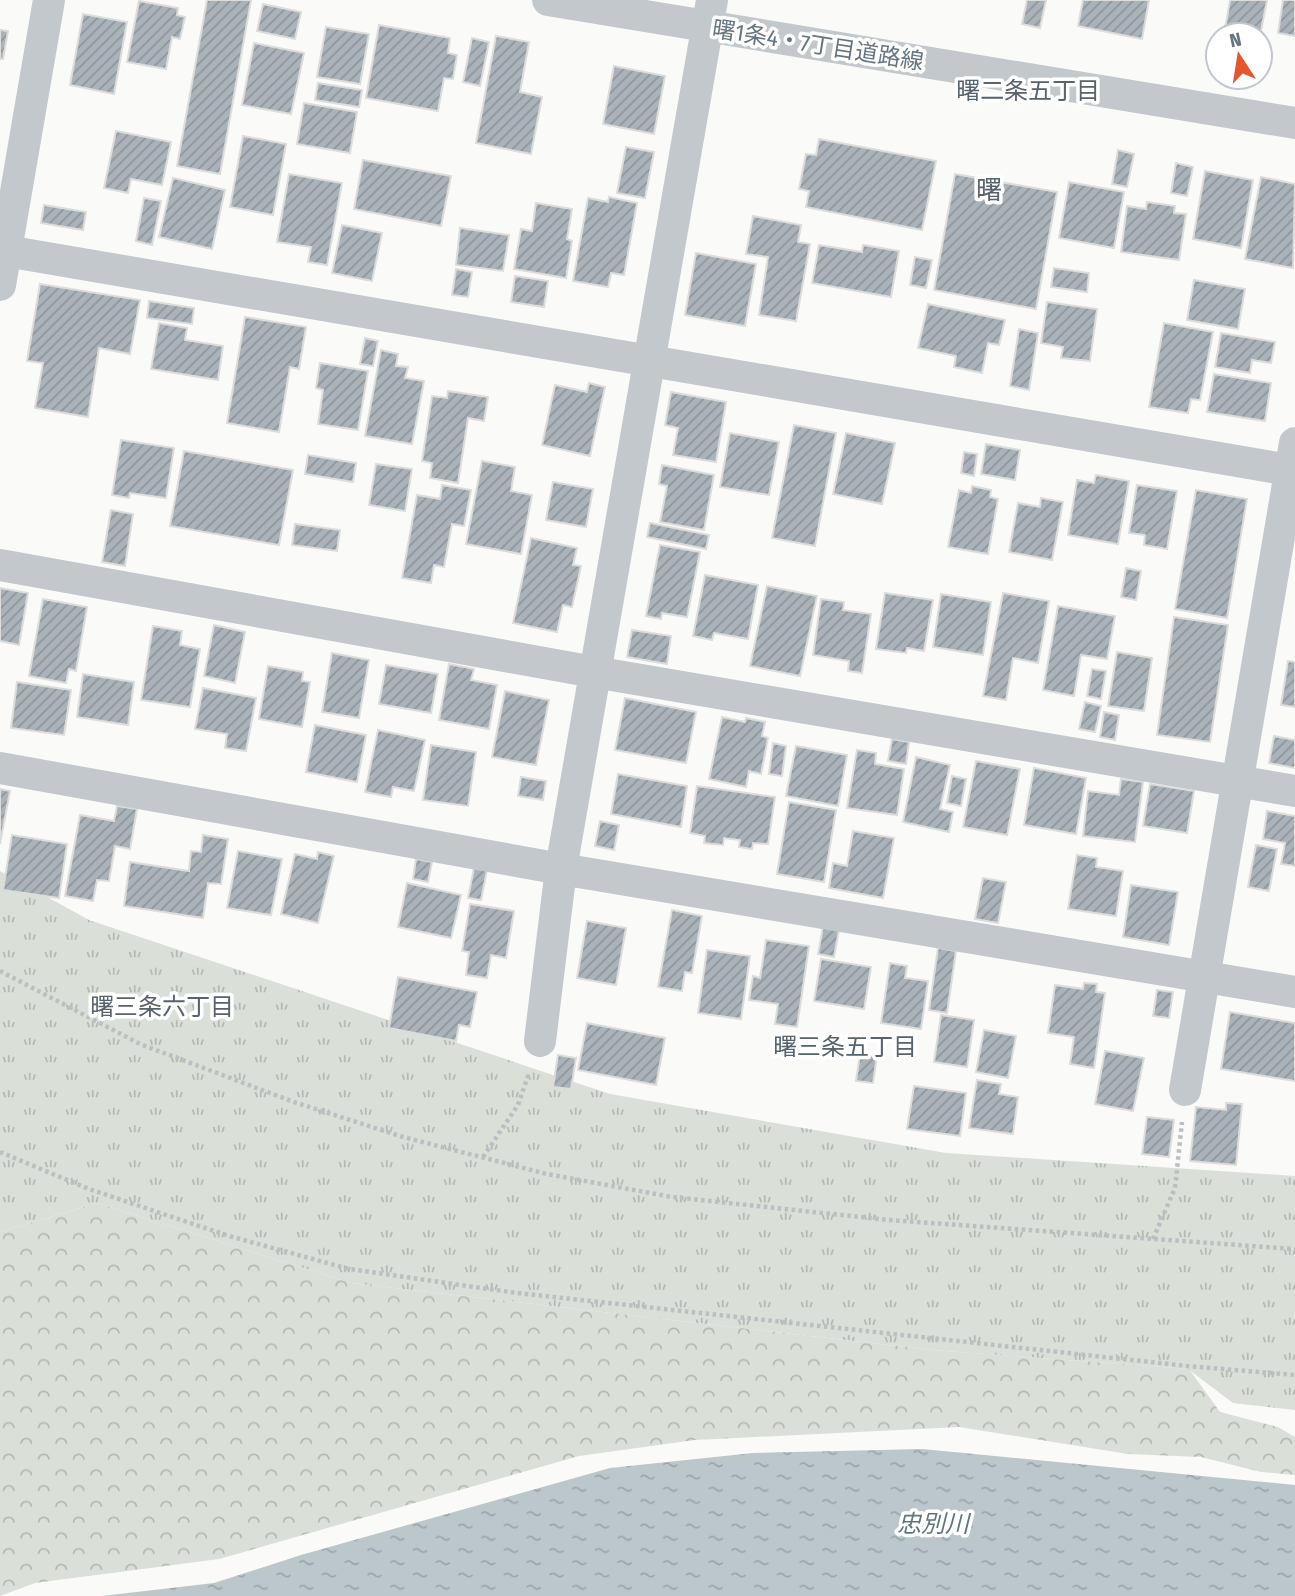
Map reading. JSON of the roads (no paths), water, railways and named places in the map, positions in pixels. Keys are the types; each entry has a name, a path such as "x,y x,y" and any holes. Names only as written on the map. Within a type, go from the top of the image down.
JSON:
{"street":[{"path":"0,285 6,251 14,114 49,0"},
{"name":"曙1条4・7丁目道路線","path":"548,0 709,14 1295,123"},
{"path":"540,1041 561,869 709,14"},
{"path":"6,251 648,360 1293,461 1185,1090"},
{"path":"0,565 594,672 1295,790"},
{"path":"0,768 561,869 1295,992"}],"water":[{"name":"忠別川","path":"922,1449 1295,1485 1295,1596 102,1596 214,1583 301,1555 610,1468 753,1453"}],"district":[{"name":"曙二条五丁目","path":"1028,91"},
{"name":"曙","path":"989,190"},
{"name":"曙三条六丁目","path":"162,1007"},
{"name":"曙三条五丁目","path":"845,1047"}]}
